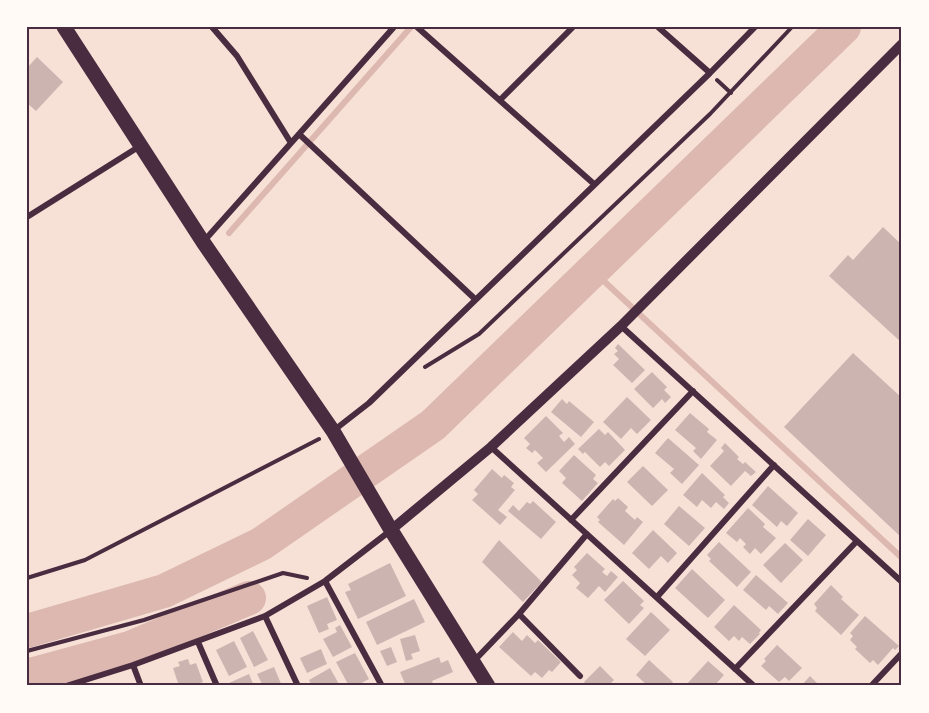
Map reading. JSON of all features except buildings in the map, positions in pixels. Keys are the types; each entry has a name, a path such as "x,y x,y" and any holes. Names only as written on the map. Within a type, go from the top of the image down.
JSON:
{"main road":[{"path":"64,27 203,242 336,437 488,686"}],"street":[{"path":"212,27 237,56 291,143"},
{"path":"203,242 394,27"},
{"path":"417,27 594,184"},
{"path":"500,100 573,27"},
{"path":"658,27 710,73"},
{"path":"336,437 755,27"},
{"path":"66,686 133,665 265,616 325,581 491,447 621,326 902,44"},
{"path":"299,134 475,299"},
{"path":"27,217 140,146"},
{"path":"621,326 902,582"},
{"path":"571,520 693,391"},
{"path":"491,447 657,597 749,684"},
{"path":"657,597 774,465"},
{"path":"473,661 519,614 587,534"},
{"path":"735,669 857,541"},
{"path":"325,581 382,686"},
{"path":"519,614 580,676"},
{"path":"265,616 298,686"},
{"path":"198,642 217,686"},
{"path":"871,686 902,653"},
{"path":"133,665 141,686"}],"path":[{"path":"419,371 479,334 731,93 792,27"},
{"path":"710,73 731,93"},
{"path":"27,578 86,560 336,437"},
{"path":"27,651 144,620 283,573 325,581"}],"waterway":[{"path":"229,233 411,27"},
{"path":"27,631 164,591 261,544 433,425 844,27"},
{"path":"593,271 902,558"},
{"path":"27,676 130,648 249,598"}]}
